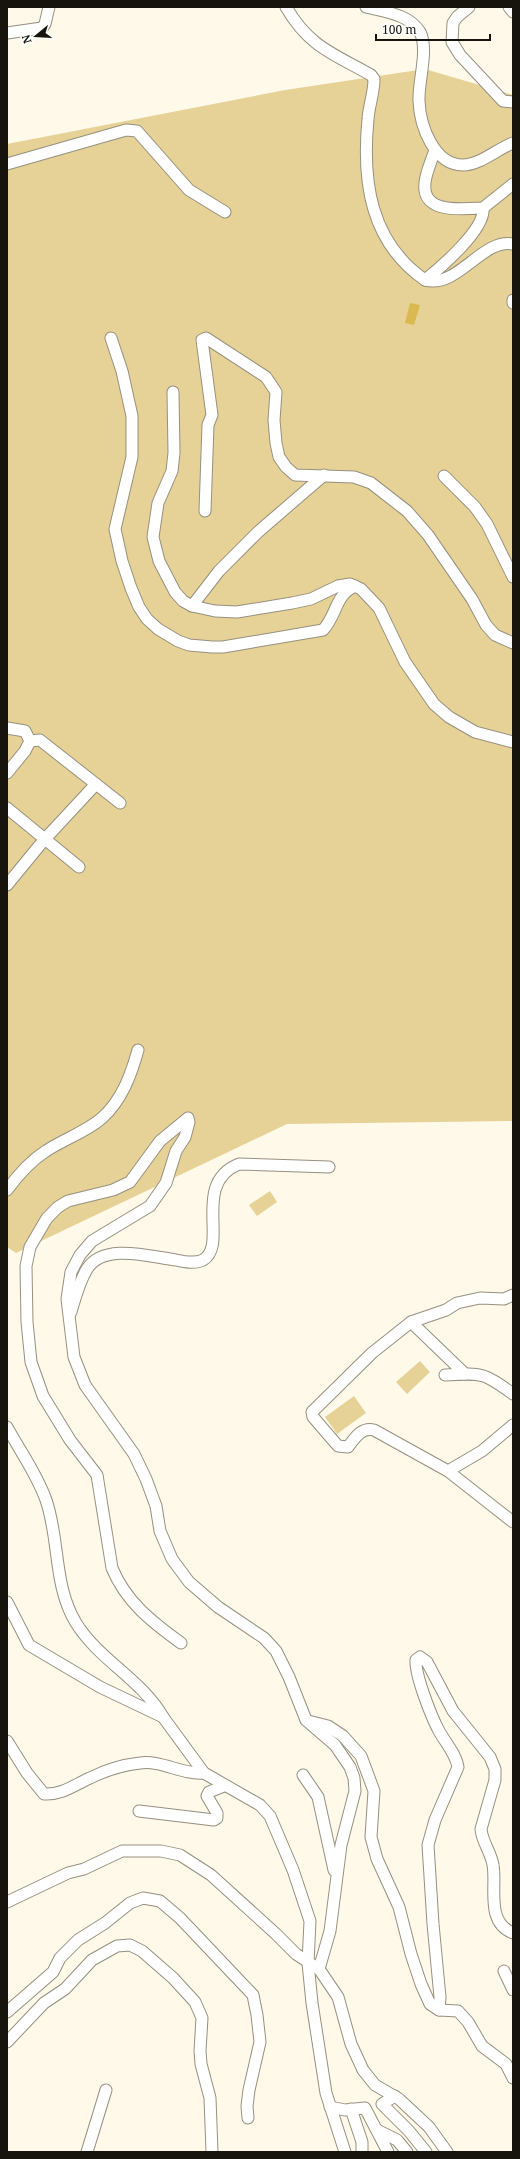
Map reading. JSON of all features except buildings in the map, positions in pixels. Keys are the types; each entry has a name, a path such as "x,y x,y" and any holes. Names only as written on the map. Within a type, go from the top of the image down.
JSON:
{"street":[{"path":"7,33 42,28 45,24 49,7"},
{"path":"286,7 302,31 313,42 337,58 371,75 374,80 367,127 366,169 371,202 383,235 399,258 410,270 425,280 434,282 441,281 467,266 489,250 508,243 513,244"},
{"path":"366,7 400,16 411,22 420,33 424,46 419,102 422,118 435,150 441,157 452,163 464,165 473,163 513,143"},
{"path":"469,7 457,17 454,23 451,31 452,42 460,54 503,101 513,102"},
{"path":"509,7 513,12"},
{"path":"7,164 126,130 137,131 189,190 225,212"},
{"path":"435,150 425,178 427,195 432,203 445,209 483,208 513,184"},
{"path":"425,280 443,264 476,229 482,220 483,208"},
{"path":"111,338 122,371 132,416 132,457 115,529 122,561 131,588 139,607 147,619 158,629 190,645 224,647 323,630 331,621 339,600 346,590 355,586"},
{"path":"205,511 208,425 212,415 202,340 204,338 266,377 272,385 276,398 274,420 276,443 280,457 286,467 295,475 354,477 371,483 407,511 428,534 472,599 486,625 495,635 513,643"},
{"path":"173,392 174,453 172,470 158,503 153,537 159,561 175,592 192,606 215,611 237,612 305,600 338,586 350,584 355,586 361,589 379,608 405,662 434,704 449,717 475,732 513,742"},
{"path":"192,606 219,571 258,532 324,475"},
{"path":"444,476 475,507 487,524 513,577"},
{"path":"7,728 24,731 30,741"},
{"path":"30,741 40,740 120,803"},
{"path":"7,773 25,751 30,741"},
{"path":"9,880 96,784"},
{"path":"7,808 44,840 79,867"},
{"path":"7,1190 20,1173 45,1151 102,1118 118,1097 130,1077 138,1050"},
{"path":"181,1643 146,1618 117,1581 112,1568 97,1475 70,1440 43,1396 31,1362 27,1322 26,1266 30,1247 47,1218 68,1201 113,1190 130,1182 160,1142 188,1118 189,1122 185,1137 176,1151 166,1183 150,1206 92,1241 80,1255 71,1272 67,1299 74,1357 85,1385 134,1454 146,1479 156,1506 160,1531 172,1559 189,1582 218,1608 264,1638 282,1660 306,1720 335,1745 344,1755 354,1778 354,1791 341,1845 330,1932 319,1969"},
{"path":"69,1318 87,1268 98,1260 111,1254 133,1254 192,1262 205,1259 209,1255 212,1244 213,1197 222,1176 232,1167 239,1164 329,1168"},
{"path":"513,1295 504,1299 480,1298 456,1303 446,1310 411,1322 372,1353 312,1412 312,1417 338,1446 348,1447 360,1432 367,1429 374,1430 448,1472 513,1522"},
{"path":"411,1322 465,1374"},
{"path":"445,1375 476,1373 487,1376 513,1394"},
{"path":"448,1472 482,1451 513,1425"},
{"path":"7,1427 46,1500 63,1592 76,1624 100,1652 156,1704 163,1717 204,1773 224,1786 260,1805 270,1816 290,1864 310,1921 308,1963 312,2003 326,2093 345,2152"},
{"path":"7,1602 24,1639 29,1645 100,1687 163,1717"},
{"path":"439,2010 440,1996 428,1857 429,1838 458,1766 456,1759 439,1730 427,1702 416,1668 416,1660 420,1657 427,1662 453,1711 490,1757 495,1769 495,1780 482,1829 482,1835 494,1867 493,1901 496,1912 504,1926 513,1933"},
{"path":"306,1720 328,1726 338,1733 361,1756 374,1792 371,1837 377,1859 399,1906 410,1954 430,2004 439,2010 458,2011 468,2022 482,2046 506,2064 513,2078"},
{"path":"7,1741 27,1772 44,1794 60,1793 90,1778 118,1767 143,1763 155,1764 193,1774 204,1773"},
{"path":"303,1775 318,1797 336,1879"},
{"path":"139,1811 214,1820 217,1818 217,1813 207,1796 209,1792 224,1786"},
{"path":"7,1902 68,1873 84,1869 122,1851 162,1851 180,1855 211,1874 296,1954 319,1969 338,1997 351,2044 363,2070 375,2085 394,2096 429,2127 446,2152"},
{"path":"8,2010 53,1972 60,1958 78,1940 105,1923 130,1903 143,1898 160,1901 180,1918 253,1995 260,2042 249,2090 247,2106 248,2118"},
{"path":"7,2042 44,2002 65,1989 92,1960 117,1946 130,1945 142,1951 195,2002 202,2018 200,2051 201,2064 210,2098 212,2152"},
{"path":"504,1971 513,1990"},
{"path":"87,2152 106,2090"},
{"path":"330,2107 350,2109 364,2108 382,2104 394,2096"},
{"path":"382,2104 426,2152"},
{"path":"364,2108 377,2130 385,2149"},
{"path":"350,2109 362,2142 362,2152"},
{"path":"377,2130 397,2140 407,2152"}],"shaded area":[{"path":"425,69 513,95 513,1121 287,1124 16,1253 7,1247 7,144 285,90"},
{"path":"410,303 420,305 414,325 405,323"},
{"path":"270,1191 277,1202 257,1216 249,1205"},
{"path":"420,1361 430,1372 407,1394 396,1382"},
{"path":"354,1396 366,1413 337,1434 325,1417"}]}
